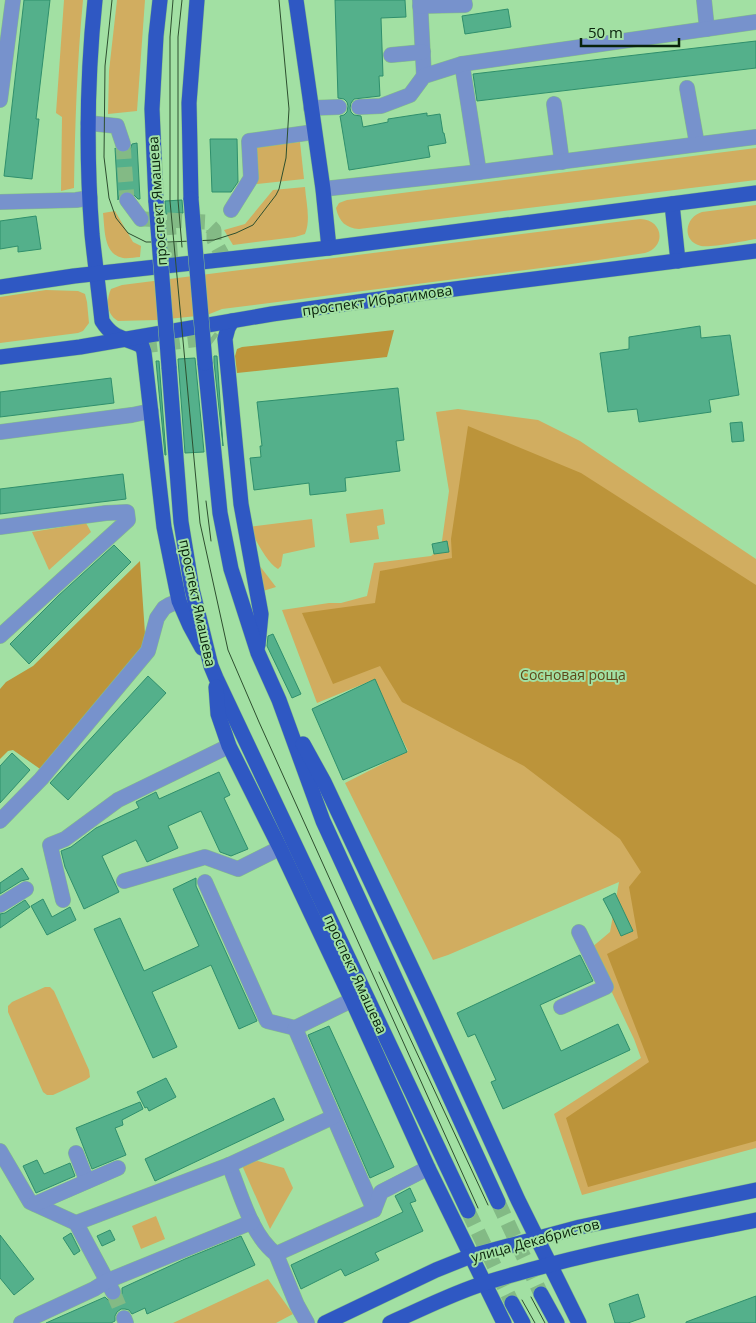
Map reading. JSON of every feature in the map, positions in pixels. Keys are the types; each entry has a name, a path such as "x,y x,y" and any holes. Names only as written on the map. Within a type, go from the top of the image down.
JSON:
{"main road":[{"path":"95,0 91,40 88,122 92,234 102,321 115,336 142,346 144,352 164,527 179,601 214,672 218,714 229,746 280,848 352,1000 428,1168 504,1323"},
{"name":"проспект Ямашева","path":"160,0 152,109 156,202 181,522 192,589 214,672 468,1210"},
{"path":"196,0 189,103 191,199 220,513 231,569 258,653 280,700 324,782 518,1200 579,1323"},
{"path":"296,0 323,189 329,248"},
{"path":"0,287 329,248 756,193"},
{"path":"672,204 678,261"},
{"name":"проспект Ибрагимова","path":"0,356 80,347 232,321 423,293 756,251"},
{"path":"232,321 224,339 240,504 261,614 258,653"},
{"path":"280,700 323,821 498,1202"},
{"name":"улица Декабристов","path":"325,1323 431,1272 471,1256 595,1224 756,1190"},
{"name":"улица Декабристов","path":"390,1323 484,1283 550,1264 756,1220"},
{"path":"541,1294 557,1323"},
{"path":"512,1303 523,1323"}],"lane":[{"path":"0,100 4,37 13,0"},
{"path":"424,76 420,3 465,5 464,0"},
{"path":"704,0 707,29"},
{"path":"359,107 381,106 410,95 424,76 462,64 756,22"},
{"path":"391,55 423,52"},
{"path":"462,64 479,172"},
{"path":"687,88 696,144"},
{"path":"554,104 562,162"},
{"path":"311,108 339,107"},
{"path":"88,122 117,126 123,144"},
{"path":"231,210 251,178 249,141 314,132"},
{"path":"323,189 562,162 756,136"},
{"path":"0,202 90,198"},
{"path":"127,200 141,219"},
{"path":"0,432 151,411"},
{"path":"0,527 106,513 127,512 128,520 0,636"},
{"path":"0,821 41,779 148,651 157,618 164,608 179,601"},
{"path":"63,900 50,845 64,839 118,800 229,746"},
{"path":"124,882 205,857 238,869 280,848"},
{"path":"205,882 267,1021 295,1028 352,1000"},
{"path":"0,905 26,889"},
{"path":"560,1007 606,987 579,932"},
{"path":"295,1028 374,1210"},
{"path":"76,1223 230,1165 332,1117"},
{"path":"0,1151 30,1202 76,1223 110,1286"},
{"path":"76,1153 87,1181"},
{"path":"230,1165 252,1222 267,1248 276,1254 306,1323"},
{"path":"35,1204 118,1168"},
{"path":"276,1254 374,1210 381,1192 428,1168"},
{"path":"21,1323 94,1289 110,1286 252,1222"}],"green space":[{"path":"64,0 83,0 79,47 74,188 61,191 62,117 56,113"},
{"path":"117,0 145,0 137,111 108,114 109,71"},
{"path":"300,142 304,179 257,184 253,148"},
{"path":"756,148 756,180 359,229 344,223 339,217 336,208 339,203 347,200"},
{"path":"305,187 308,217 305,234 233,245 224,230 245,224 273,190"},
{"path":"756,205 756,239 701,246 690,239 688,234 689,224 696,215 702,212"},
{"path":"115,211 133,242 141,246 140,257 123,258 116,256 108,246 103,213"},
{"path":"640,219 654,223 659,234 657,245 645,253 222,309 207,315 158,320 118,321 111,315 108,306 111,289 122,285"},
{"path":"46,290 78,291 85,294 89,323 83,331 0,343 0,297"},
{"path":"394,330 387,357 237,373 235,356 237,349 242,347"},
{"name":"Сосновая роща","path":"458,409 538,420 580,441 756,559 756,1148 582,1195 554,1114 641,1058 591,948 610,932 619,882 433,960 345,783 408,751 373,680 317,703 282,610 341,603 367,596 374,563 431,556 441,548 449,491 436,412"},
{"name":"Сосновая роща","path":"468,426 581,473 756,585 756,1141 588,1187 566,1118 649,1062 607,954 638,938 629,887 641,872 620,839 524,766 402,702 380,666 333,684 302,613 375,603 380,571 452,558 451,539"},
{"path":"383,509 385,524 377,526 379,539 350,543 346,514"},
{"path":"312,519 315,547 283,554 281,566 278,569 266,556 249,527"},
{"path":"86,523 91,532 49,570 32,532"},
{"path":"140,561 146,648 43,771 13,750 8,751 0,759 0,689 6,682 33,666"},
{"path":"256,561 276,587 263,591"},
{"path":"45,987 50,987 54,991 89,1070 90,1077 53,1095 47,1095 43,1092 8,1012 8,1006 12,1002"},
{"path":"258,1161 284,1168 293,1188 270,1229 241,1163"},
{"path":"156,1216 165,1239 141,1249 132,1226"},
{"path":"268,1279 293,1314 276,1323 173,1323"}],"building":[{"path":"24,0 50,0 36,119 39,119 32,179 4,176"},
{"path":"335,0 405,0 406,17 381,18 383,76 379,76 380,96 354,99 350,108 354,115 361,116 363,127 388,122 388,119 427,113 427,116 440,114 446,143 428,146 430,157 349,170 340,116 347,112 348,106 344,99 338,98"},
{"path":"508,9 511,27 465,34 462,16"},
{"path":"756,41 756,68 477,101 473,74"},
{"path":"210,139 237,139 238,182 231,192 212,192"},
{"path":"137,143 140,199 131,192 126,191 121,193 118,200 115,148 121,153 125,153 130,150 132,144"},
{"path":"182,200 183,213 166,214 165,201"},
{"path":"36,216 41,249 18,252 18,246 0,249 0,221"},
{"path":"700,326 701,338 730,335 739,395 709,400 711,412 639,422 637,409 608,412 600,353 629,349 629,337"},
{"path":"214,356 217,356 223,446 214,362"},
{"path":"195,358 204,452 185,453 178,359"},
{"path":"156,361 159,361 166,455 165,455"},
{"path":"111,378 114,403 0,417 0,392"},
{"path":"398,388 404,440 396,441 400,471 345,478 346,491 310,495 309,483 254,490 250,458 261,457 260,446 262,446 257,402"},
{"path":"742,422 744,441 732,442 730,423"},
{"path":"123,474 126,499 0,514 0,489"},
{"path":"447,541 449,552 434,554 432,544"},
{"path":"114,545 131,562 29,664 10,644 58,596"},
{"path":"273,634 301,694 292,698 267,646 268,636"},
{"path":"148,676 166,693 68,800 50,783"},
{"path":"375,679 407,752 343,780 312,709"},
{"path":"12,753 30,770 0,803 0,766"},
{"path":"219,772 230,795 224,798 248,849 231,856 220,852 201,811 168,826 178,848 147,862 136,840 102,856 119,892 84,909 65,867 61,851 71,847 96,828 139,808 136,802 156,792 159,799"},
{"path":"22,868 29,879 21,881 0,894 0,883"},
{"path":"196,878 196,886 257,1021 239,1029 211,965 152,992 177,1047 153,1058 94,929 120,918 144,971 199,946 173,889"},
{"path":"615,893 633,931 621,936 603,899"},
{"path":"43,899 52,917 70,907 76,920 47,935 31,906"},
{"path":"25,900 30,907 0,928 0,914 5,913"},
{"path":"580,955 593,981 540,1005 561,1051 618,1024 630,1050 503,1109 491,1082 496,1080 475,1034 468,1037 457,1013"},
{"path":"329,1026 394,1167 370,1178 308,1035"},
{"path":"166,1078 176,1097 149,1111 147,1107 145,1108 137,1092"},
{"path":"274,1098 284,1120 155,1181 145,1159"},
{"path":"140,1102 143,1109 122,1120 123,1125 115,1128 126,1155 92,1169 76,1128"},
{"path":"37,1160 44,1174 70,1163 75,1176 36,1193 23,1166"},
{"path":"410,1188 416,1201 410,1203 423,1231 375,1253 379,1260 345,1276 341,1269 301,1289 291,1265 403,1212 395,1196"},
{"path":"110,1230 115,1240 102,1246 97,1236"},
{"path":"71,1233 80,1251 74,1255 63,1238"},
{"path":"0,1235 34,1279 14,1295 0,1278"},
{"path":"241,1236 255,1265 147,1314 145,1308 132,1314 129,1310 121,1309 115,1316 115,1321 111,1323 46,1323 105,1297 108,1300 117,1300 121,1296 122,1288"},
{"path":"638,1294 645,1317 628,1323 615,1323 609,1304"},
{"path":"756,1296 756,1323 686,1323 686,1322"}],"tunnel":[{"path":"123,144 127,200"},
{"path":"144,219 206,222 214,230 214,240 225,260"},
{"path":"168,220 171,266"},
{"path":"142,346 210,338 214,341"},
{"path":"498,1202 541,1294"},
{"path":"468,1211 512,1303"},
{"path":"113,1292 124,1318"}],"tram line":[{"path":"112,0 105,66 104,157 109,198 116,218 128,233 146,242 214,240 236,233 253,225 276,195 286,158 289,109 279,0"},
{"path":"173,0 170,37 170,201 200,523 228,650 478,1208"},
{"path":"182,0 178,37 178,200 182,247"},
{"path":"206,501 211,541"},
{"path":"379,972 488,1205"},
{"path":"531,1297 545,1323"},
{"path":"522,1300 535,1323"}]}
